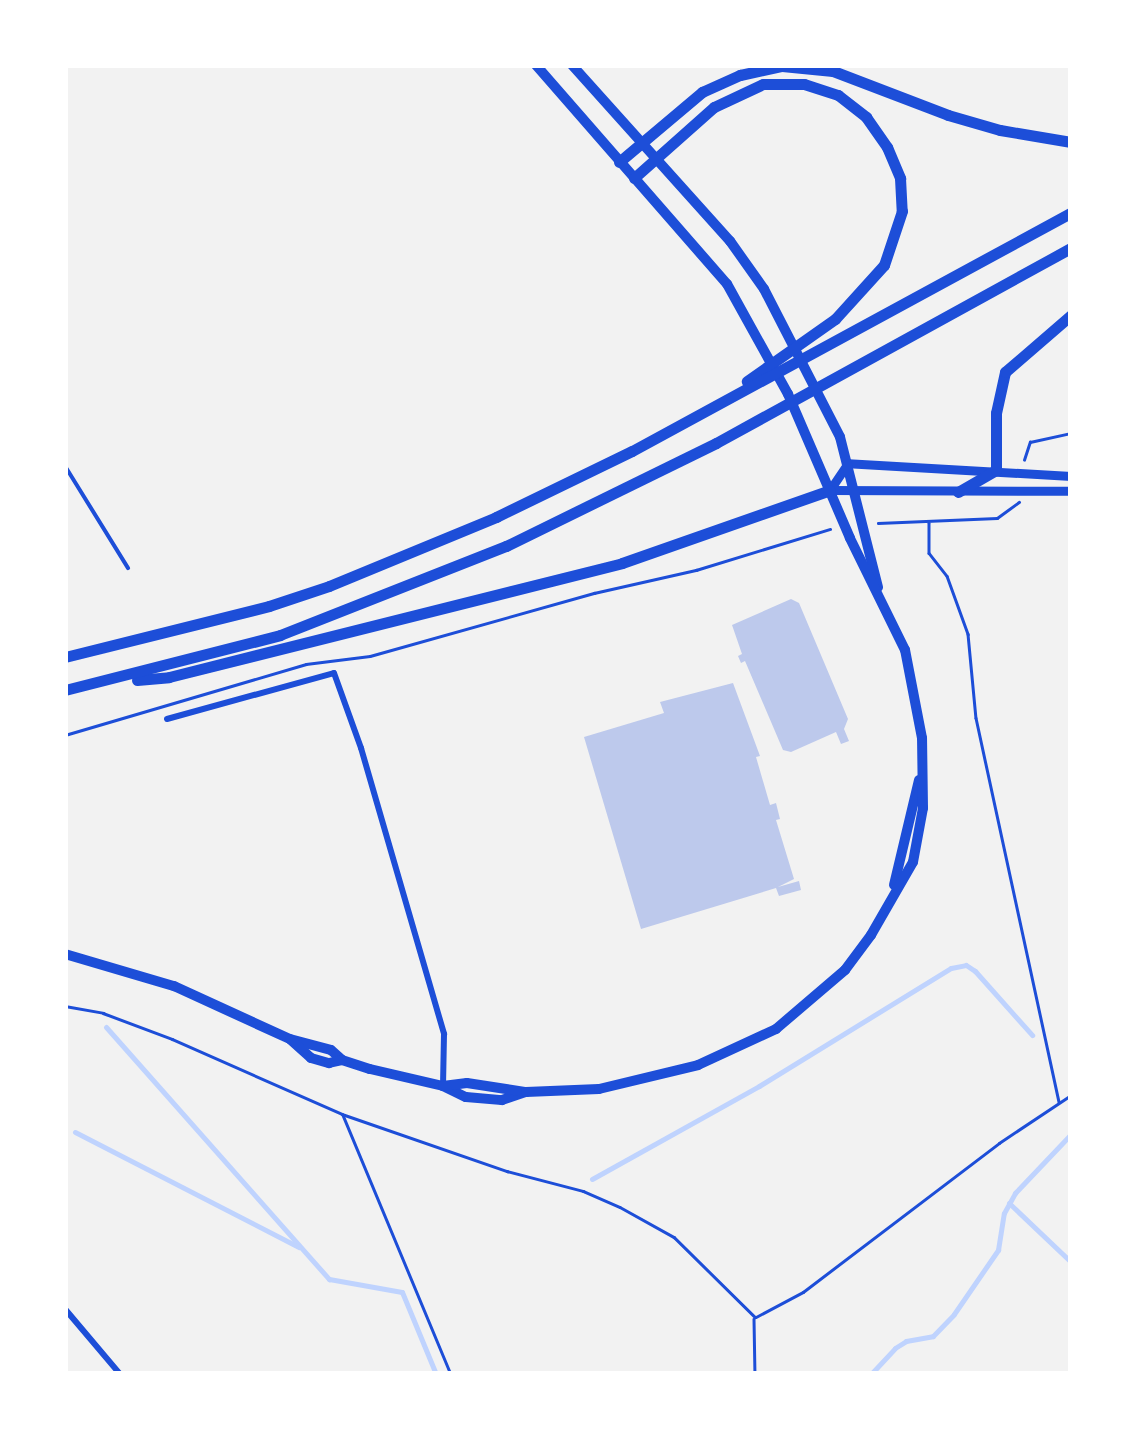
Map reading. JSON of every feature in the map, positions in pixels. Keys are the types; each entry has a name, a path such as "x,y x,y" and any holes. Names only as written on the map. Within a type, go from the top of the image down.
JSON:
{"highway":[{"path":"619,162 702,92 740,75 782,66 832,71 965,120 1071,142"},
{"path":"634,178 732,97 764,84 804,84 838,95 866,117 888,146 900,178 898,231 871,284 836,320 700,414"},
{"path":"65,657 178,632 329,586 496,518 700,414 1071,213"},
{"path":"65,690 323,620 506,546 716,443 1071,248"},
{"path":"958,492 996,470 996,412 1005,372 1071,316"},
{"path":"103,682 168,677 622,563 830,490"}],"main road":[{"path":"65,954 174,986 290,1039 331,1050 342,1060 444,1086 466,1097 502,1100 526,1092 639,1082 698,1065 766,1034 802,1010 845,970 871,935 919,845 922,769 914,684 895,626 830,490 815,449 727,284 536,65"},
{"path":"572,65 730,241 775,310 840,437 879,593"},
{"path":"848,463 1071,476"},
{"path":"830,490 848,463"},
{"path":"830,490 1071,490"}],"street":[{"path":"168,718 334,673 361,748 444,1034 444,1086"},
{"path":"65,1309 120,1374"}],"lane":[{"path":"65,466 128,568"}],"path":[{"path":"1026,454 1030,442 1071,433"},
{"path":"882,522 997,518 1020,502"},
{"path":"929,522 929,553 947,576 968,634 974,705 1059,1102"},
{"path":"65,735 306,664 370,656 594,593 696,570 828,529"},
{"path":"65,1006 103,1013 342,1114 506,1171 583,1191 649,1220 700,1260 754,1318 756,1374"},
{"path":"754,1318 803,1292 1071,1095"},
{"path":"342,1114 451,1374"}],"building":[{"path":"791,599 799,603 848,719 844,729 849,741 841,744 836,732 791,752 783,750 745,661 741,663 738,656 742,654 732,625"},
{"path":"733,683 760,756 756,757 770,805 776,803 780,819 776,820 794,879 778,887 799,881 801,890 779,896 776,888 641,929 584,737 664,713 660,702"}],"waterway":[{"path":"592,1179 759,1086 951,968 966,965 975,971 1032,1035"},
{"path":"106,1027 329,1279 402,1292 436,1374"},
{"path":"75,1132 299,1247"},
{"path":"871,1374 895,1348 906,1341 933,1336 954,1314 998,1250 1004,1213 1015,1193 1071,1134"},
{"path":"1009,1203 1071,1262"}]}
